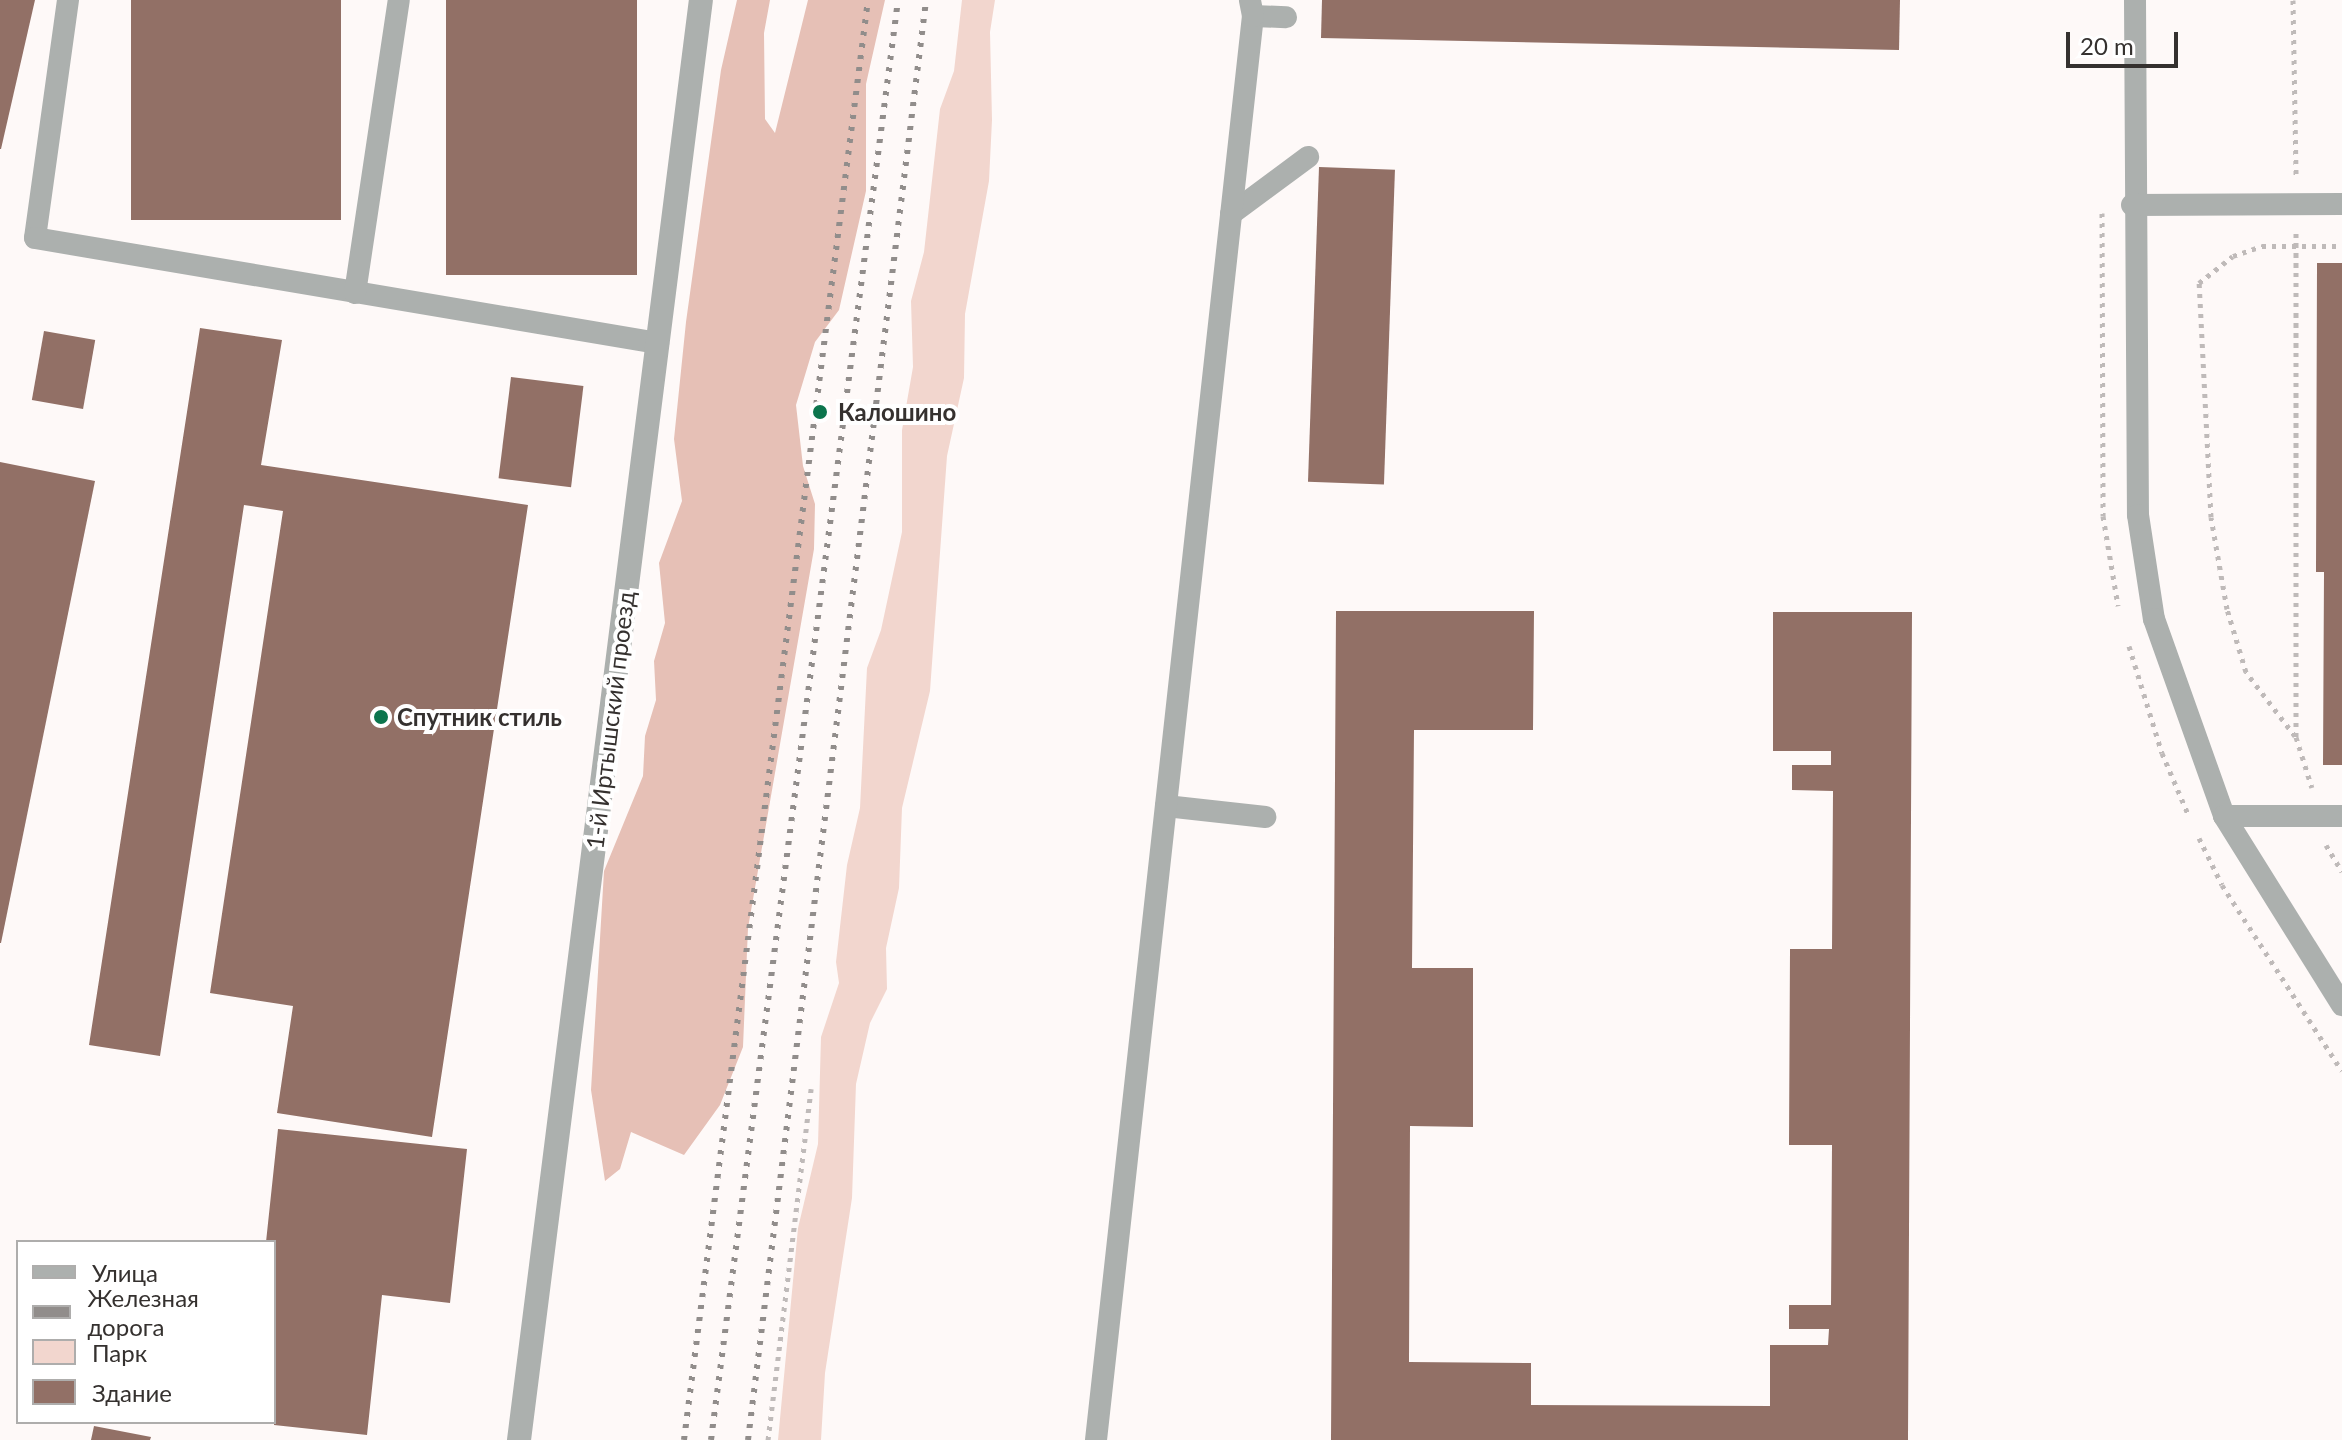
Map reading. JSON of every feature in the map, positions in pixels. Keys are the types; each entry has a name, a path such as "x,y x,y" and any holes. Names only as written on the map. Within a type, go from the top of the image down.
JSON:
{"street":[{"name":"1-й Иртышский проезд","path":"519,1440 701,0"}],"lane":[{"path":"68,0 35,238 658,343"},
{"path":"355,293 399,0"},
{"path":"2135,0 2132,205 2140,530 2154,619 2224,816 2342,1005"},
{"path":"1096,1440 1252,8 1286,17"},
{"path":"1231,214 1308,157"},
{"path":"2132,205 2342,204"},
{"path":"1166,806 1265,817"},
{"path":"2224,816 2342,816"}],"path":[{"path":"2293,0 2297,204 2296,737 2317,816"},
{"path":"2296,737 2246,672 2216,558 2199,283 2246,250 2342,246"},
{"path":"768,1440 811,1089"}],"green space":[{"path":"962,0 995,0 990,32 992,120 989,181 965,314 964,378 947,456 930,691 902,808 899,888 886,948 887,989 870,1023 856,1084 852,1198 825,1373 821,1440 778,1440 798,1228 818,1144 821,1037 839,983 836,962 847,865 860,808 867,668 881,630 902,532 902,430 913,367 911,301 924,252 940,109 954,71"}],"shaded area":[{"path":"737,0 770,0 764,33 765,119 775,133 808,0 885,0 866,84 866,191 839,310 815,342 796,405 803,466 815,504 814,549 748,928 743,1047 720,1105 684,1155 631,1132 620,1169 605,1181 591,1090 604,871 643,776 645,736 656,700 654,661 665,623 659,563 682,501 674,439 686,322 721,70"}],"building":[{"path":"0,0 35,0 1,149 0,149"},
{"path":"131,0 341,0 341,220 131,220"},
{"path":"446,0 637,0 637,275 446,275"},
{"path":"1322,0 1900,0 1899,50 1321,38"},
{"path":"1319,167 1395,170 1384,484 1308,482"},
{"path":"2317,263 2342,263 2342,765 2323,765 2324,572 2316,572"},
{"path":"200,328 282,340 261,465 528,505 432,1137 277,1113 293,1006 210,993 283,511 244,505 160,1056 89,1045"},
{"path":"44,331 95,340 83,409 32,400"},
{"path":"511,377 583,386 571,487 499,478"},
{"path":"0,462 95,481 1,943 0,943"},
{"path":"1336,611 1534,611 1533,730 1414,730 1412,968 1473,968 1473,1127 1410,1126 1409,1362 1531,1363 1531,1405 1770,1406 1770,1345 1828,1345 1829,1329 1789,1329 1789,1305 1831,1305 1832,1145 1789,1145 1790,949 1832,949 1833,791 1792,790 1792,765 1831,765 1831,751 1773,751 1773,612 1912,612 1908,1440 1331,1440"},
{"path":"278,1129 467,1149 450,1303 382,1295 367,1435 274,1425 276,1240 266,1240"},
{"path":"94,1426 151,1437 150,1440 91,1440"}],"railway":[{"path":"684,1440 868,0"},
{"path":"711,1440 898,0"},
{"path":"748,1440 926,0"}],"place":[{"name":"Калошино","path":"820,412"},
{"name":"Спутник стиль","path":"381,717"}]}
